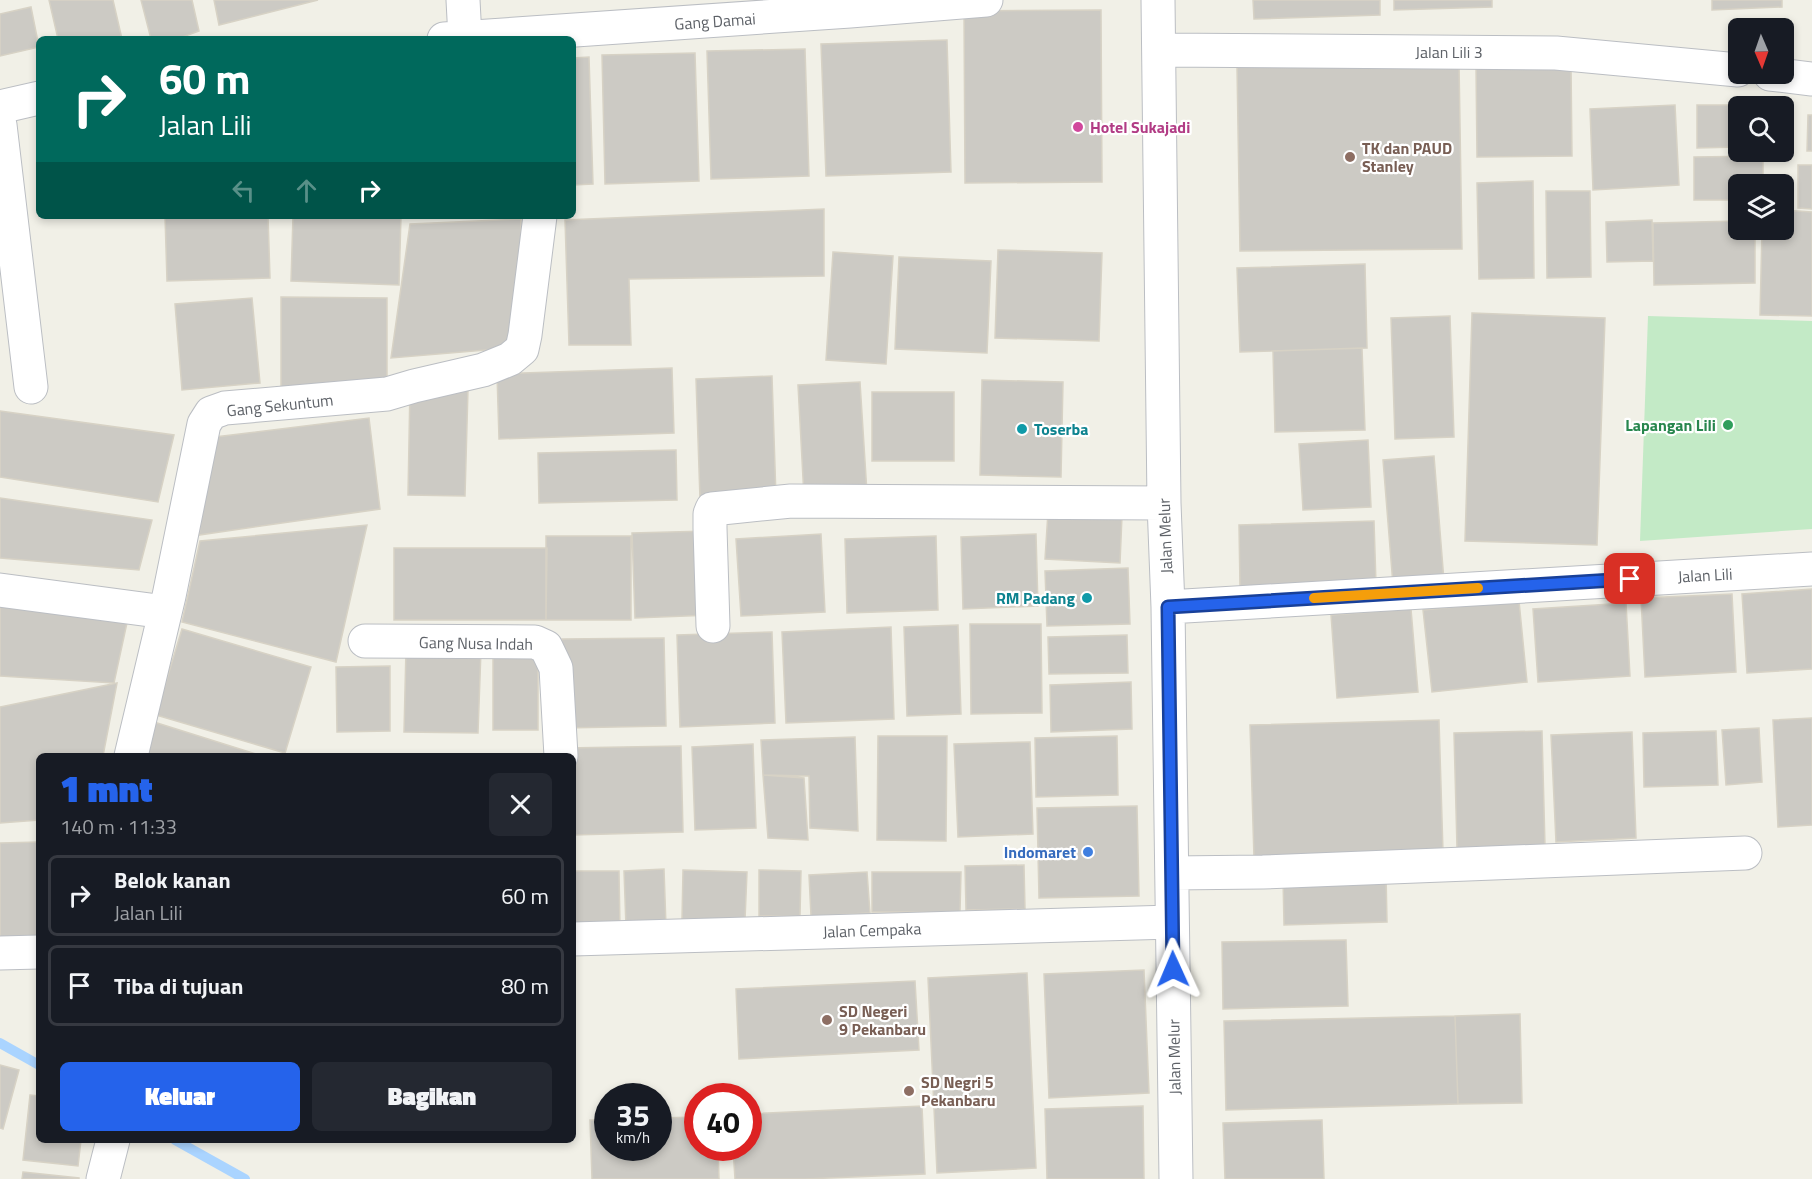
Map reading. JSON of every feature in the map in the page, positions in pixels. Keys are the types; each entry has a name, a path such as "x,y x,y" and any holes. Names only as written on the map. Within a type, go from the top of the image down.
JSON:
{"street":[{"path":"455,36 463,0"},
{"name":"Gang Damai","path":"483,36 986,0"},
{"name":"Jalan Melur","path":"1158,0 1176,1179"},
{"name":"Jalan Lili 3","path":"1159,50 1556,53 1728,69"},
{"path":"1794,77 1812,79"},
{"path":"0,107 36,100"},
{"path":"0,125 31,387"},
{"name":"Gang Sekuntum","path":"132,753 165,612 204,424 211,413 225,408 387,394 483,370 510,359 522,349 525,335 540,219"},
{"path":"713,626 710,528 712,509 791,501 1164,503"},
{"name":"Jalan Lili","path":"1168,607 1812,569"},
{"path":"0,590 165,612"},
{"name":"Gang Nusa Indah","path":"365,641 535,642 546,647 556,668 561,753"},
{"path":"1172,873 1263,872 1745,853"},
{"name":"Jalan Cempaka","path":"576,939 1172,922"},
{"path":"0,953 36,952"},
{"path":"103,1179 112,1143"}],"green space":[{"name":"Lapangan Lili","path":"1648,316 1812,321 1812,529 1640,541"}],"building":[{"path":"49,0 113,0 121,36 57,36"},
{"path":"141,0 192,0 199,31 185,36 150,36"},
{"path":"214,0 318,0 219,25"},
{"path":"1253,0 1380,0 1380,15 1254,19"},
{"path":"1394,0 1492,0 1492,7 1394,10"},
{"path":"1712,0 1782,0 1782,7 1712,10"},
{"path":"31,7 37,36 36,48 0,56 0,14"},
{"name":"Hotel Sukajadi","path":"1101,10 1102,182 965,183 964,11"},
{"path":"947,40 951,172 826,176 821,44"},
{"path":"805,49 809,176 711,179 707,51"},
{"path":"695,53 699,181 605,184 602,55"},
{"path":"589,57 593,184 576,185 576,58"},
{"name":"TK dan PAUD Stanley","path":"1459,63 1462,249 1240,251 1237,66"},
{"path":"1571,64 1572,156 1477,157 1476,65"},
{"path":"1675,105 1679,185 1593,190 1590,109"},
{"path":"1697,105 1728,105 1728,147 1697,148"},
{"path":"1808,115 1812,115 1812,151 1807,151"},
{"path":"1694,157 1728,157 1728,162 1763,162 1763,174 1728,174 1728,200 1694,200"},
{"path":"1798,165 1812,165 1812,209 1798,208"},
{"path":"1533,181 1534,278 1479,279 1477,183"},
{"path":"1546,191 1590,191 1591,277 1547,278"},
{"path":"824,209 824,276 629,279 631,345 569,345 565,220"},
{"path":"1794,211 1812,212 1812,316 1760,315 1762,240 1794,240"},
{"path":"165,219 268,219 270,278 167,281"},
{"path":"293,219 401,219 399,285 291,281"},
{"path":"521,219 521,347 391,358 410,224"},
{"path":"1652,220 1653,261 1607,262 1606,222"},
{"path":"1728,221 1728,240 1755,240 1755,283 1654,285 1653,223"},
{"path":"998,250 1102,253 1099,341 995,338"},
{"path":"833,252 893,256 886,364 826,360"},
{"path":"899,257 991,261 987,353 895,349"},
{"path":"1365,264 1367,348 1240,352 1237,268"},
{"path":"281,297 387,298 387,388 281,387"},
{"path":"252,298 260,383 182,390 175,304"},
{"path":"1472,313 1605,318 1597,545 1465,541"},
{"path":"1450,316 1454,437 1395,439 1391,318"},
{"path":"1362,348 1365,430 1275,432 1273,351"},
{"path":"672,368 674,433 499,439 497,374"},
{"path":"772,376 776,497 700,499 696,379"},
{"name":"Toserba","path":"982,380 1063,382 1061,477 980,475"},
{"path":"860,382 867,493 804,497 798,385"},
{"path":"410,387 468,389 465,496 408,495"},
{"path":"872,392 954,392 954,461 872,461"},
{"path":"0,411 174,435 158,502 0,477"},
{"path":"369,418 380,509 199,535 215,437"},
{"path":"1368,440 1371,507 1303,510 1299,444"},
{"path":"676,450 677,500 539,503 538,453"},
{"path":"1434,456 1444,581 1393,585 1383,460"},
{"path":"0,498 152,520 139,570 0,558"},
{"path":"1048,512 1122,516 1120,563 1045,559"},
{"path":"1374,521 1376,584 1240,588 1239,525"},
{"path":"367,525 336,662 182,622 200,541"},
{"path":"708,531 711,615 635,618 632,533"},
{"path":"821,534 825,612 741,616 736,539"},
{"path":"1036,534 1038,606 963,609 961,537"},
{"path":"546,536 631,536 631,620 546,620"},
{"path":"936,536 938,610 847,613 845,539"},
{"path":"394,548 547,548 546,620 394,620"},
{"name":"RM Padang","path":"1128,568 1130,624 1047,626 1045,571"},
{"path":"1812,589 1812,669 1747,673 1742,594"},
{"path":"1732,594 1736,672 1645,677 1641,598"},
{"path":"0,600 130,609 114,683 0,676"},
{"path":"1519,601 1527,682 1432,692 1423,610"},
{"path":"1626,603 1630,676 1538,682 1533,609"},
{"path":"1411,609 1418,692 1337,698 1331,615"},
{"path":"970,624 1041,624 1042,713 971,714"},
{"path":"958,625 961,714 907,716 904,627"},
{"path":"891,627 894,719 786,723 782,632"},
{"path":"182,629 311,667 285,753 156,715"},
{"path":"772,632 775,723 680,727 677,635"},
{"path":"1127,635 1128,673 1049,674 1048,637"},
{"path":"664,638 666,726 564,728 562,639"},
{"path":"538,646 538,730 493,730 493,647"},
{"path":"406,649 481,650 478,733 404,732"},
{"path":"390,666 390,731 337,732 336,667"},
{"path":"1131,682 1132,729 1051,732 1050,685"},
{"path":"117,683 104,753 36,753 36,820 0,823 0,707"},
{"path":"1812,718 1812,825 1778,827 1773,720"},
{"path":"1439,720 1443,852 1254,858 1250,725"},
{"path":"154,722 253,753 145,753"},
{"path":"1759,728 1762,782 1726,785 1722,730"},
{"path":"1542,731 1545,846 1457,848 1454,733"},
{"path":"1716,731 1718,785 1644,787 1643,733"},
{"path":"1632,732 1636,838 1556,842 1551,735"},
{"path":"878,736 947,736 946,841 877,840"},
{"path":"1117,736 1118,795 1036,797 1035,738"},
{"path":"855,737 858,831 810,828 809,776 763,775 761,740"},
{"path":"1030,742 1033,834 958,837 954,744"},
{"path":"753,744 756,828 695,830 692,747"},
{"path":"681,746 683,832 576,835 576,753 570,753 566,748"},
{"path":"763,775 804,778 808,840 768,838"},
{"name":"Indomaret","path":"1137,806 1139,896 1039,898 1037,808"},
{"path":"36,842 36,943 0,944 0,843"},
{"path":"1024,865 1025,909 966,910 965,866"},
{"path":"664,869 666,926 626,927 624,871"},
{"path":"683,870 747,872 745,920 682,919"},
{"path":"759,870 801,871 800,916 759,916"},
{"path":"576,871 619,871 620,929 576,930"},
{"path":"867,872 870,913 811,916 809,875"},
{"path":"872,872 961,872 960,912 872,912"},
{"path":"1386,874 1387,922 1284,925 1283,878"},
{"path":"1346,940 1348,1006 1223,1009 1222,942"},
{"path":"1144,970 1149,1093 1049,1098 1044,974"},
{"path":"1027,973 1036,1168 937,1173 928,978"},
{"name":"SD Negeri 9 Pekanbaru","path":"915,981 919,1050 739,1059 736,989"},
{"path":"1520,1014 1522,1103 1458,1104 1455,1016"},
{"path":"1455,1016 1458,1104 1226,1110 1224,1021"},
{"path":"0,1065 19,1070 3,1129 0,1128"},
{"path":"30,1095 36,1096 36,1143 81,1143 78,1166 23,1160"},
{"path":"922,1106 925,1174 805,1179 735,1179 734,1161 762,1161 762,1113"},
{"path":"1143,1106 1144,1179 1047,1179 1045,1109"},
{"path":"684,1117 684,1161 718,1161 719,1179 592,1179 590,1120 594,1120 594,1161 672,1161 672,1118"},
{"path":"1322,1120 1324,1179 1225,1179 1223,1123"},
{"path":"23,1172 79,1178 79,1179 22,1179"}],"waterway":[{"path":"0,1043 36,1063"},
{"path":"180,1143 245,1179"}],"slow traffic":[{"path":"1314,598 1478,588"}],"place":[{"name":"Hotel Sukajadi","path":"1078,127"},
{"name":"TK dan PAUD Stanley","path":"1350,157"},
{"name":"Lapangan Lili","path":"1728,425"},
{"name":"Toserba","path":"1022,429"},
{"name":"RM Padang","path":"1087,598"},
{"name":"Indomaret","path":"1088,852"},
{"name":"SD Negeri 9 Pekanbaru","path":"827,1020"},
{"name":"SD Negri 5 Pekanbaru","path":"909,1091"}],"route":[{"path":"1173,969 1168,607 1630,579"}]}
